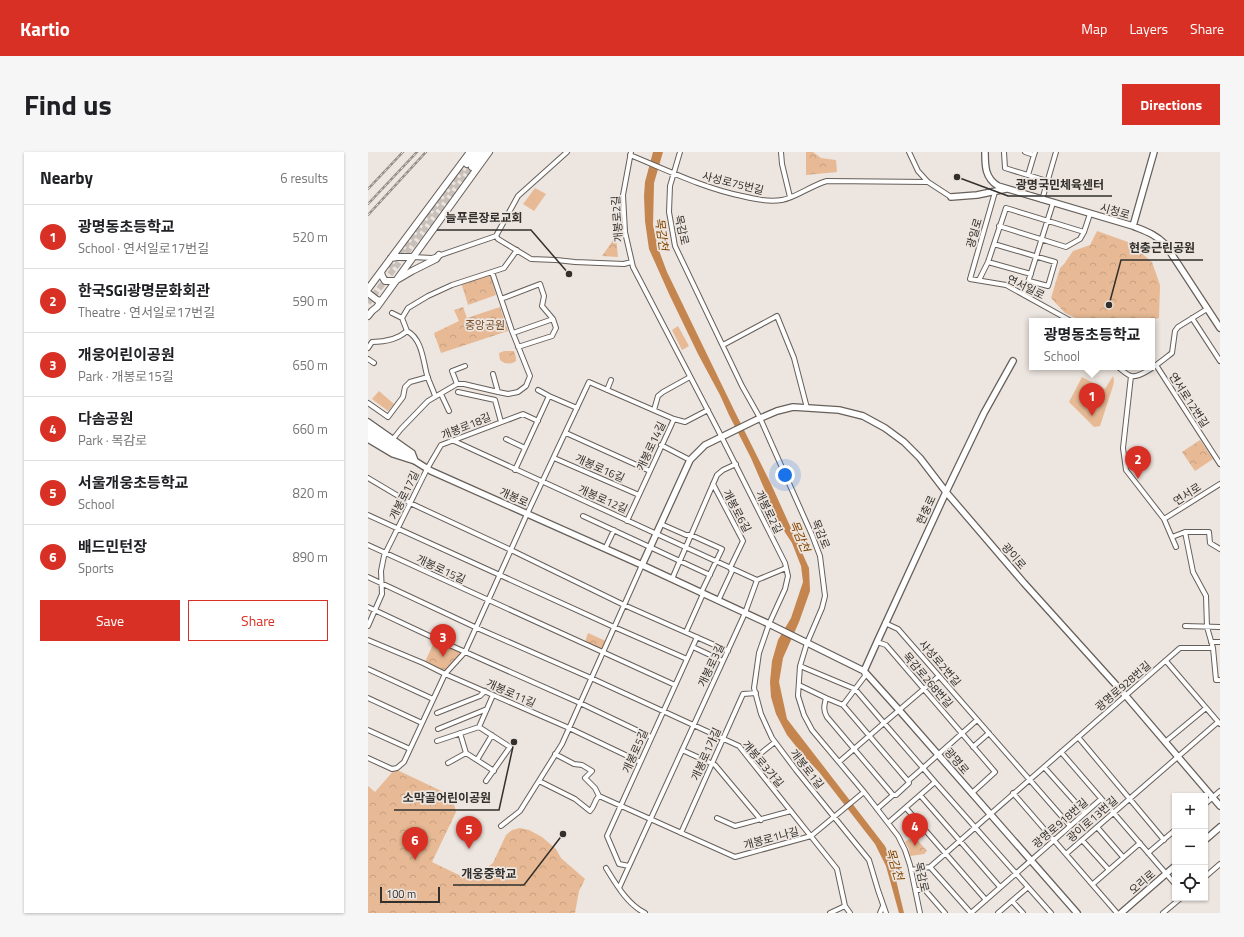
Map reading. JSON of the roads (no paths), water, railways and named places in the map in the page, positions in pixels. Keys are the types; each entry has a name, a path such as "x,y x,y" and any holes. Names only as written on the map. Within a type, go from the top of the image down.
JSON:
{"main road":[{"path":"368,289 470,152"},
{"path":"476,152 470,165 483,152"},
{"path":"368,316 377,307 489,152"},
{"name":"시청로","path":"985,152 985,164 988,177 993,183 1006,189 1151,232 1159,237 1220,328"},
{"path":"1132,226 1154,152"},
{"path":"951,197 977,195 1006,189"},
{"path":"381,272 385,281 395,281 439,256"},
{"path":"399,257 404,268"},
{"path":"392,258 413,257"},
{"path":"368,293 381,301"},
{"path":"368,298 375,303 377,307"},
{"name":"현충로","path":"864,671 946,492 984,413 1013,361"},
{"name":"광이로","path":"723,436 777,411 793,407 839,410 864,416 885,428 904,442 920,458 946,492 1024,583 1126,696 1220,806"},
{"path":"368,422 392,441"},
{"path":"368,427 412,453 415,462"},
{"name":"개봉로","path":"368,433 394,451 427,469 642,565 805,642"},
{"path":"642,565 690,460 705,445 723,436"},
{"path":"368,439 393,454 415,462"},
{"name":"광명로","path":"805,642 864,671 1077,913"},
{"path":"1208,837 1220,827"},
{"name":"오리로","path":"1121,913 1172,869"}],"street":[{"path":"413,257 429,259 496,236 518,196 567,152"},
{"name":"목감로","path":"680,152 671,172 670,186 669,212 675,246 758,419 812,535 820,556 825,596 822,608 805,642 800,666 798,696 804,715 812,730 898,836 905,850 911,870 920,913"},
{"path":"781,152 782,164 790,197"},
{"path":"909,152 918,170 928,182 951,197"},
{"path":"1004,152 1005,168 1047,181"},
{"path":"1024,152 1034,153 1028,175"},
{"path":"1042,200 1056,152"},
{"name":"사성로75번길","path":"630,154 636,158 719,191 763,201 783,200 826,181 928,182"},
{"name":"개봉로2길","path":"630,154 623,195 625,232 632,267 723,436 785,563 788,576 770,625"},
{"name":"광일로","path":"970,279 995,192"},
{"path":"1024,295 1053,203"},
{"path":"979,280 988,262 1006,208 1084,232"},
{"path":"999,226 1066,246 1080,239 1090,214"},
{"path":"496,236 498,239 531,258 624,264 631,262"},
{"path":"994,244 1055,262 1048,286 1029,281"},
{"path":"402,318 408,308 428,296 504,268 517,250"},
{"path":"988,262 1031,274"},
{"path":"392,441 408,420 428,401 457,384 464,384 508,394 518,392 526,386 530,376 518,347 492,272"},
{"name":"연서일로","path":"970,279 1006,285 1066,318"},
{"path":"501,299 540,284 544,296 542,306 553,319 556,328 552,336 518,347"},
{"path":"1156,365 1172,353 1175,331 1178,327 1207,309"},
{"path":"392,313 402,318 406,331 411,333 419,343 428,377 435,396"},
{"path":"722,345 777,316 794,358 807,408"},
{"path":"1192,318 1220,361"},
{"path":"513,333 553,319"},
{"path":"368,348 372,342 383,342 401,336 406,331"},
{"path":"368,359 374,364"},
{"name":"연서로12번길","path":"1156,365 1220,464"},
{"path":"457,384 452,371 465,366"},
{"path":"1122,370 1131,376 1138,376 1148,370"},
{"path":"494,374 498,392"},
{"path":"1131,376 1124,448 1126,470 1164,519 1176,547"},
{"path":"368,403 388,417 403,397 406,387 410,382 428,377"},
{"path":"654,410 658,396 690,377"},
{"path":"607,390 611,380"},
{"name":"개봉로14길","path":"577,408 589,382 674,419 627,521"},
{"path":"368,758 392,769 397,768 404,762 445,674 465,652 477,628 527,514 577,408 538,390"},
{"name":"개봉로18길","path":"458,392 495,400 501,422"},
{"path":"441,394 449,411"},
{"path":"515,470 549,396"},
{"path":"674,419 685,422 708,410"},
{"name":"개봉로18길","path":"427,469 441,445 452,440 523,414 538,421"},
{"name":"개봉로16길","path":"566,433 650,470"},
{"path":"506,438 526,448"},
{"name":"개봉로12길","path":"452,440 716,562"},
{"path":"661,446 690,460"},
{"name":"개봉로16길","path":"554,458 639,495"},
{"path":"672,579 713,484 723,470 736,464"},
{"name":"개봉로17길","path":"368,626 382,594 381,571 386,553 427,469"},
{"path":"368,478 410,503 624,605 728,651"},
{"name":"개봉로6길","path":"713,484 743,541 730,568 732,571 718,601"},
{"name":"연서로","path":"1164,519 1220,484"},
{"name":"개봉로17길","path":"368,515 397,529"},
{"path":"583,516 710,575"},
{"path":"661,524 722,549 686,632"},
{"name":"개봉로15길","path":"397,529 500,575"},
{"path":"605,549 614,530"},
{"path":"1172,537 1185,532 1209,532 1210,543 1220,549"},
{"path":"1185,532 1192,572 1206,596 1207,627 1213,648 1216,680 1220,680"},
{"path":"368,546 386,553"},
{"name":"개봉로15길","path":"386,553 489,600"},
{"path":"716,562 756,580 786,568"},
{"path":"501,826 520,811 562,744 642,565"},
{"path":"500,575 687,659"},
{"path":"368,578 694,725"},
{"path":"745,613 756,580"},
{"path":"489,600 675,685"},
{"path":"368,607 465,652"},
{"name":"개봉로3길","path":"619,888 745,613"},
{"name":"사성로2번길","path":"885,623 898,629 1070,826"},
{"name":"개봉로1길","path":"770,625 759,653 754,688 761,714 775,742 869,860 886,913"},
{"path":"1185,626 1220,627"},
{"name":"개봉로5길","path":"629,866 619,864 607,836 697,637"},
{"path":"368,640 445,674"},
{"name":"목감로268번길","path":"877,642 886,645 995,772 972,793"},
{"path":"1211,642 1220,642"},
{"path":"692,647 723,661"},
{"name":"광명로928번길","path":"930,867 1180,648 1213,648"},
{"name":"개봉로11길","path":"465,652 580,703 651,737"},
{"path":"1166,661 1219,723"},
{"path":"800,666 855,689 1027,888 1051,913"},
{"path":"368,669 433,699"},
{"path":"843,705 865,676 864,671"},
{"name":"개봉로11길","path":"445,674 569,728 640,762"},
{"path":"839,762 939,676"},
{"path":"799,685 843,705 908,781"},
{"path":"437,713 480,696 485,691"},
{"name":"개봉로1가길","path":"681,832 712,764 722,738 744,694 756,693"},
{"path":"437,741 479,726 493,695"},
{"path":"368,698 422,724"},
{"path":"826,698 823,707 824,711 893,795"},
{"path":"1165,742 1206,708"},
{"path":"438,729 487,709"},
{"path":"877,809 893,795 896,795 909,783 908,781 977,720"},
{"name":"광이로13번길","path":"1066,854 1219,723"},
{"name":"개봉로3가길","path":"694,725 738,746 751,761 837,869 845,906 850,913"},
{"path":"479,726 510,747 486,781"},
{"path":"368,730 410,749"},
{"path":"460,733 466,753 494,771"},
{"path":"973,747 989,733"},
{"path":"477,760 492,735"},
{"path":"1078,738 1130,799"},
{"path":"751,761 775,742"},
{"path":"682,750 715,765 761,820"},
{"path":"1061,752 1172,881"},
{"path":"448,762 466,753"},
{"path":"555,754 574,764 582,765 592,771 585,778 595,788 599,796 651,819"},
{"path":"1044,767 1085,813"},
{"path":"539,781 576,799 590,811 595,806 596,800 599,796"},
{"path":"888,824 936,782"},
{"path":"1208,801 1220,791"},
{"name":"개봉로1나길","path":"651,819 735,857 811,836 862,793"},
{"path":"1013,793 1117,913"},
{"path":"920,795 1000,887"},
{"name":"광명로918번길","path":"971,913 1101,799"},
{"name":"광이로13번길","path":"1130,799 1164,840"},
{"path":"906,808 986,900"},
{"path":"717,818 735,826 791,812"},
{"path":"1097,827 1123,857"},
{"path":"1148,853 1172,833"},
{"path":"1082,840 1109,870"},
{"path":"1092,884 1140,843"},
{"path":"1208,874 1220,864"},
{"path":"911,870 930,867 971,913"},
{"path":"606,868 619,888 640,910 645,913"},
{"path":"998,913 1027,888"},
{"path":"916,890 925,890 945,913"},
{"path":"1012,901 1023,913"},
{"path":"1163,913 1177,901"},
{"path":"830,913 845,906"},
{"path":"880,913 883,906"}],"tunnel":[{"path":"389,268 467,164"},
{"path":"368,303 472,167"}],"railway":[{"path":"368,189 403,152"},
{"path":"368,204 417,152"},
{"path":"368,215 426,152"}],"place":[{"name":"광명국민체육센터","path":"957,177"},
{"name":"늘푸른장로교회","path":"569,274"},
{"name":"현충근린공원","path":"1109,305"},
{"name":"광명동초등학교","path":"1092,416"},
{"name":"한국SGI광명문화회관","path":"1138,479"},
{"name":"개웅어린이공원","path":"443,657"},
{"name":"소막골어린이공원","path":"514,742"},
{"name":"개웅중학교","path":"563,834"},
{"name":"다솜공원","path":"915,846"},
{"name":"서울개웅초등학교","path":"469,849"},
{"name":"배드민턴장","path":"415,860"}],"water label":[{"name":"목감천","path":"662,234"},
{"name":"목감천","path":"800,536"},
{"name":"목감천","path":"895,864"}],"park label":[{"name":"중앙공원","path":"485,325"}]}
